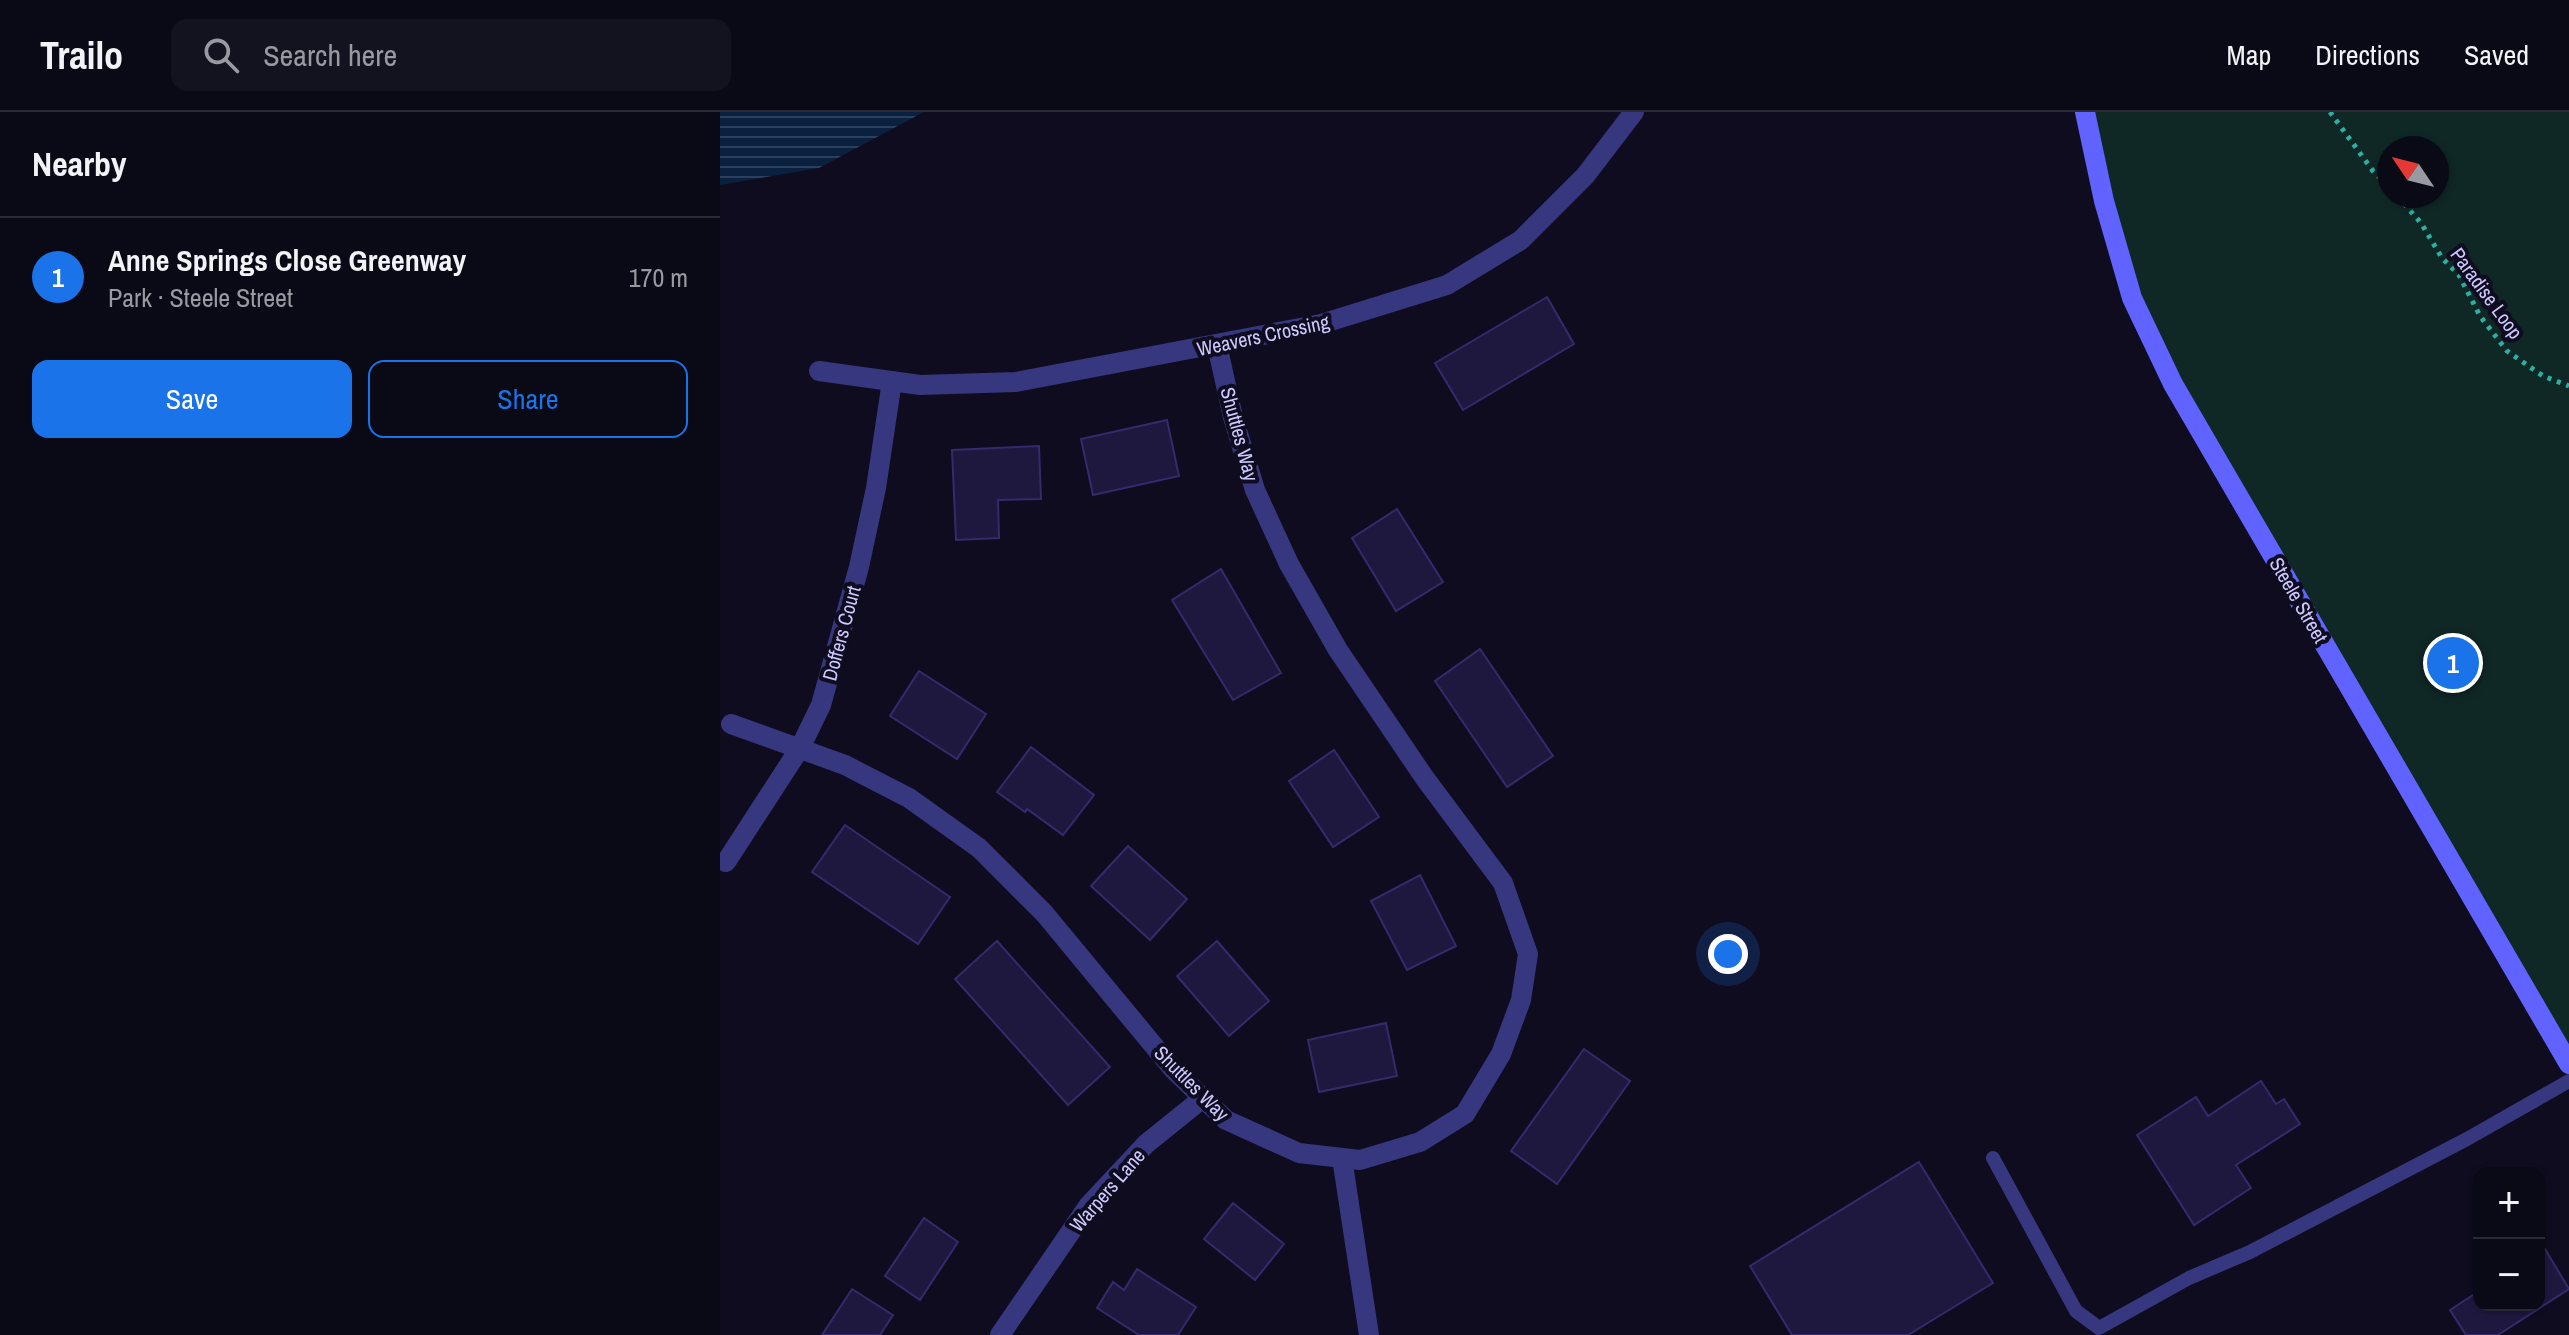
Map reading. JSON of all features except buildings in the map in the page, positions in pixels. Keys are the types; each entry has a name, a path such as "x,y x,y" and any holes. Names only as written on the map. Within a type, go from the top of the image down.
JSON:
{"street":[{"name":"Weavers Crossing","path":"819,371 920,385 1016,382 1321,324 1447,285 1521,240 1585,176 1634,112"},
{"name":"Steele Street","path":"2085,112 2104,201 2132,298 2173,384 2569,1064"},
{"name":"Shuttles Way","path":"731,724 845,765 909,798 979,848 1044,913 1173,1069 1226,1120 1299,1153 1360,1160 1420,1142 1465,1114 1501,1054 1521,1000 1528,954 1503,883 1424,777 1338,650 1289,564 1255,490 1233,417 1217,345"},
{"name":"Doffers Court","path":"726,862 800,748 821,705 859,567 876,488 892,381"},
{"name":"Warpers Lane","path":"1000,1335 1089,1205 1146,1144 1203,1098"},
{"path":"1342,1158 1369,1335"}],"lane":[{"path":"1993,1158 2076,1311 2099,1328 2189,1278 2250,1252 2467,1139 2569,1081"}],"path":[{"path":"2330,112 2377,175"},
{"name":"Paradise Loop","path":"2408,208 2421,223 2442,258 2459,275 2480,316 2507,351 2543,376 2569,386"}],"green space":[{"path":"2085,112 2569,112 2569,1064 2173,384 2104,201"}],"water":[{"path":"720,112 924,112 819,168 720,185"}],"place":[{"name":"Anne Springs Close Greenway","path":"2453,663"}]}
